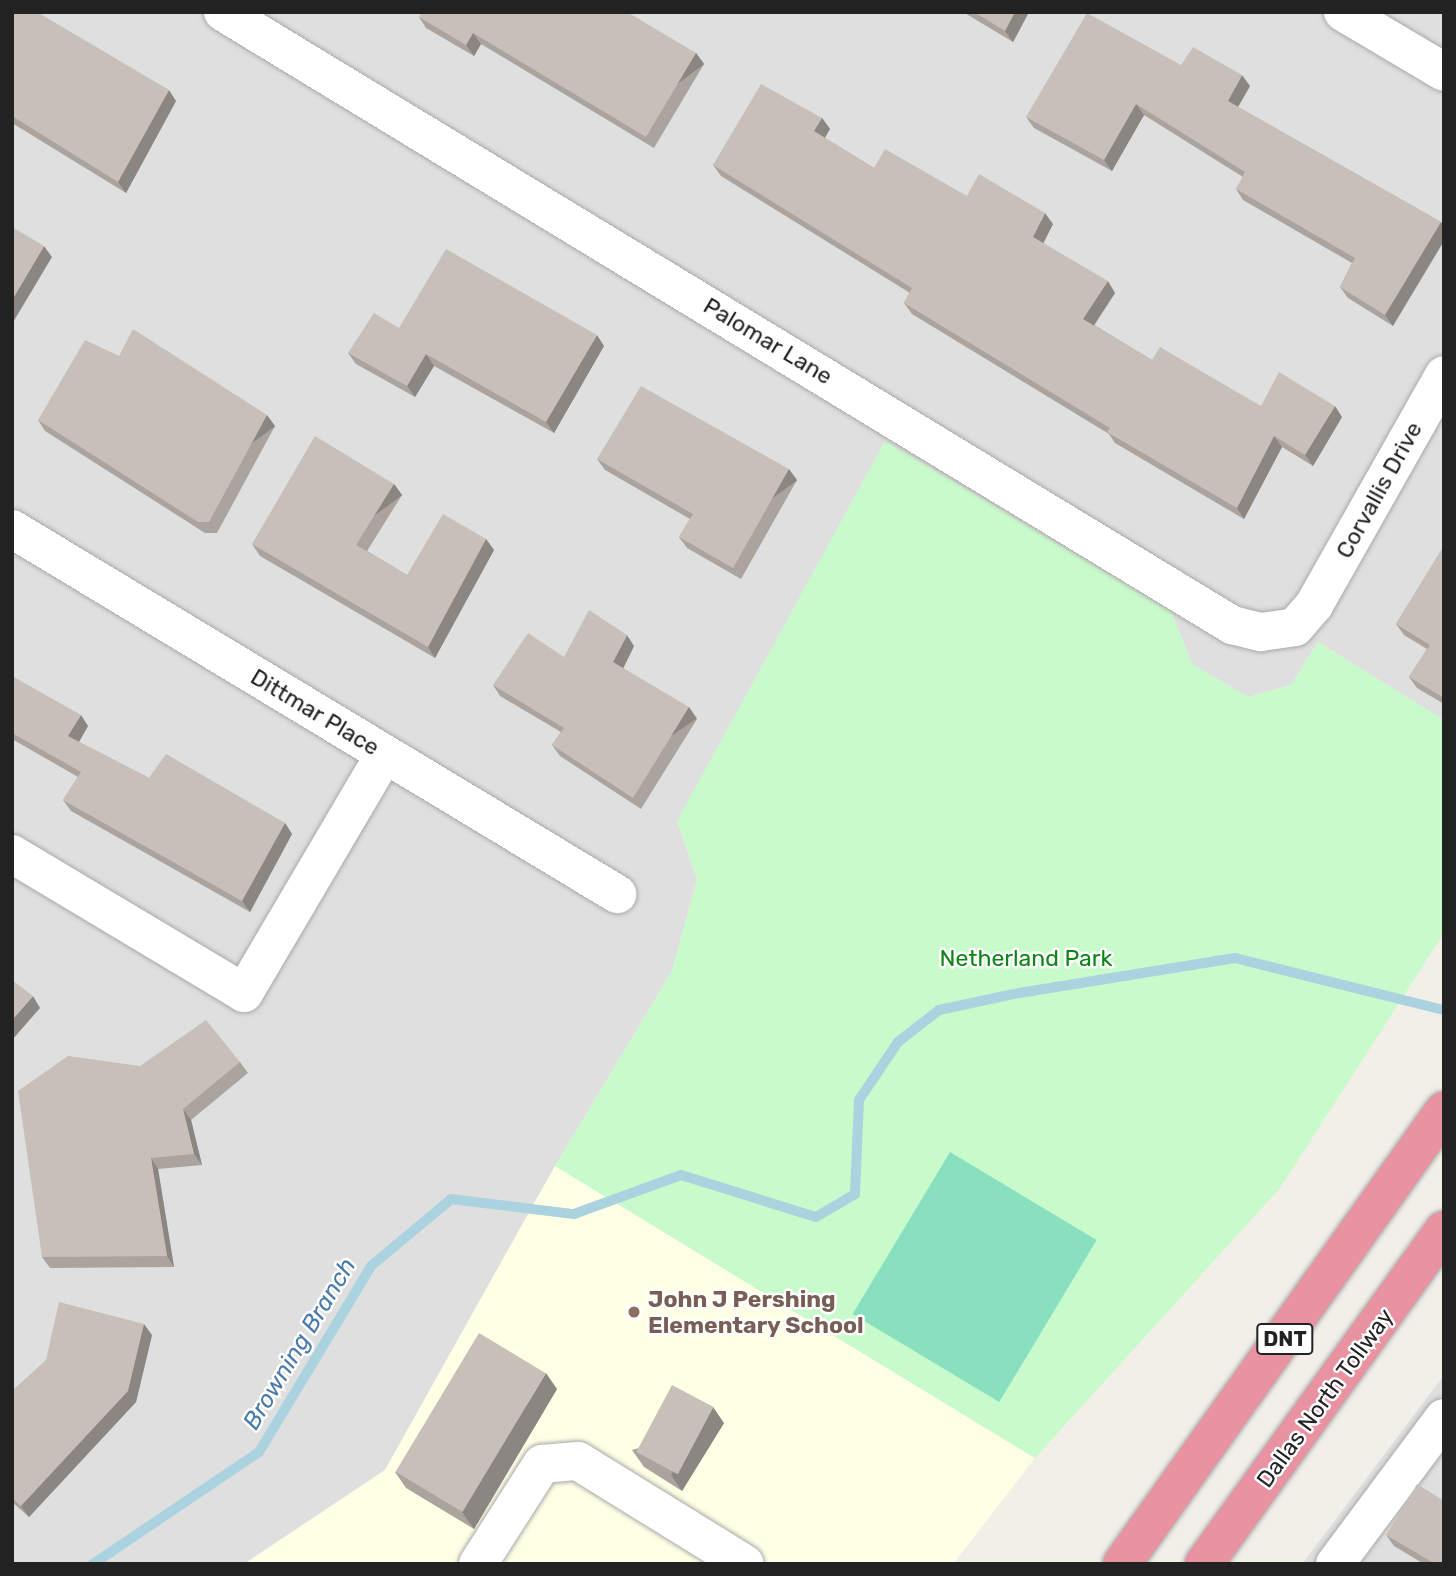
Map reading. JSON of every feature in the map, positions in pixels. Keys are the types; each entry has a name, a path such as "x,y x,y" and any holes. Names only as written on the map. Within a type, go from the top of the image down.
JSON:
{"highway":[{"name":"DNT","path":"1122,1564 1444,1111"},
{"name":"Dallas North Tollway","path":"1204,1564 1444,1230"}],"street":[{"name":"Palomar Lane","path":"223,12 1232,625 1261,632 1295,626 1314,605"},
{"path":"1343,12 1444,72"},
{"name":"Corvallis Drive","path":"1314,605 1444,375"},
{"name":"Dittmar Place","path":"12,529 617,894"},
{"path":"12,854 244,993 385,754"},
{"path":"1335,1564 1444,1418"},
{"path":"478,1564 542,1464 578,1461 745,1564"}],"shaded area":[{"path":"12,12 1444,12 1444,720 1318,642 1291,685 1248,697 1192,664 1171,611 694,792 677,821 697,879 672,971 555,1166 385,1470 244,1564 12,1564"},
{"name":"John J Pershing Elementary School","path":"555,1166 1035,1458 953,1564 244,1564 385,1470"},
{"path":"1444,1375 1444,1564 1302,1564"}],"green space":[{"name":"Netherland Park","path":"885,441 1171,611 1192,664 1248,697 1291,685 1318,642 1444,720 1444,933 1280,1188 1035,1458 555,1166 672,971 697,879 677,821"},
{"path":"950,1152 1097,1240 999,1402 853,1314"}],"building":[{"path":"12,12 37,12 169,90 118,182 12,116"},
{"path":"421,12 627,12 696,53 646,137 473,33 466,45 419,17"},
{"path":"974,12 1015,12 1005,31"},
{"path":"1087,13 1181,65 1193,47 1242,75 1228,101 1441,222 1385,315 1340,287 1355,258 1236,189 1245,172 1136,104 1104,160 1026,117"},
{"path":"761,84 822,118 814,131 874,168 885,149 967,196 979,174 1045,213 1033,237 1108,281 1083,319 1152,360 1160,347 1261,406 1279,372 1335,406 1305,455 1274,436 1237,508 1107,432 1110,428 904,303 912,288 713,165"},
{"path":"12,227 44,246 12,300"},
{"path":"446,249 597,335 546,422 426,354 407,386 348,353 374,313 399,328"},
{"path":"133,329 267,415 209,522 198,522 38,420 85,340 119,356"},
{"path":"641,386 789,469 733,568 679,537 693,514 597,459"},
{"path":"315,436 394,484 356,545 407,575 443,514 486,539 428,647 252,544"},
{"path":"1444,546 1444,698 1409,677 1430,645 1396,624"},
{"path":"589,610 627,635 613,662 689,707 633,798 552,745 564,728 493,685 528,633 564,657"},
{"path":"12,676 81,715 68,736 149,778 166,754 285,823 242,901 63,800 81,772 12,733"},
{"path":"12,980 33,996 12,1020"},
{"path":"206,1020 240,1062 183,1109 194,1154 151,1158 167,1256 42,1257 18,1091 68,1056 140,1066"},
{"path":"59,1302 144,1324 128,1391 21,1506 12,1498 12,1391 46,1360"},
{"path":"479,1333 546,1373 462,1512 396,1472"},
{"path":"672,1385 713,1407 678,1474 636,1452"},
{"path":"1417,1484 1444,1501 1444,1564 1432,1564 1386,1535"}],"waterway":[{"name":"Browning Branch","path":"93,1564 259,1452 371,1266 451,1199 574,1214 681,1175 816,1217 855,1194 859,1100 898,1042 939,1010 1019,993 1235,958 1443,1010"}],"place":[{"name":"John J Pershing Elementary School","path":"634,1312"}]}
